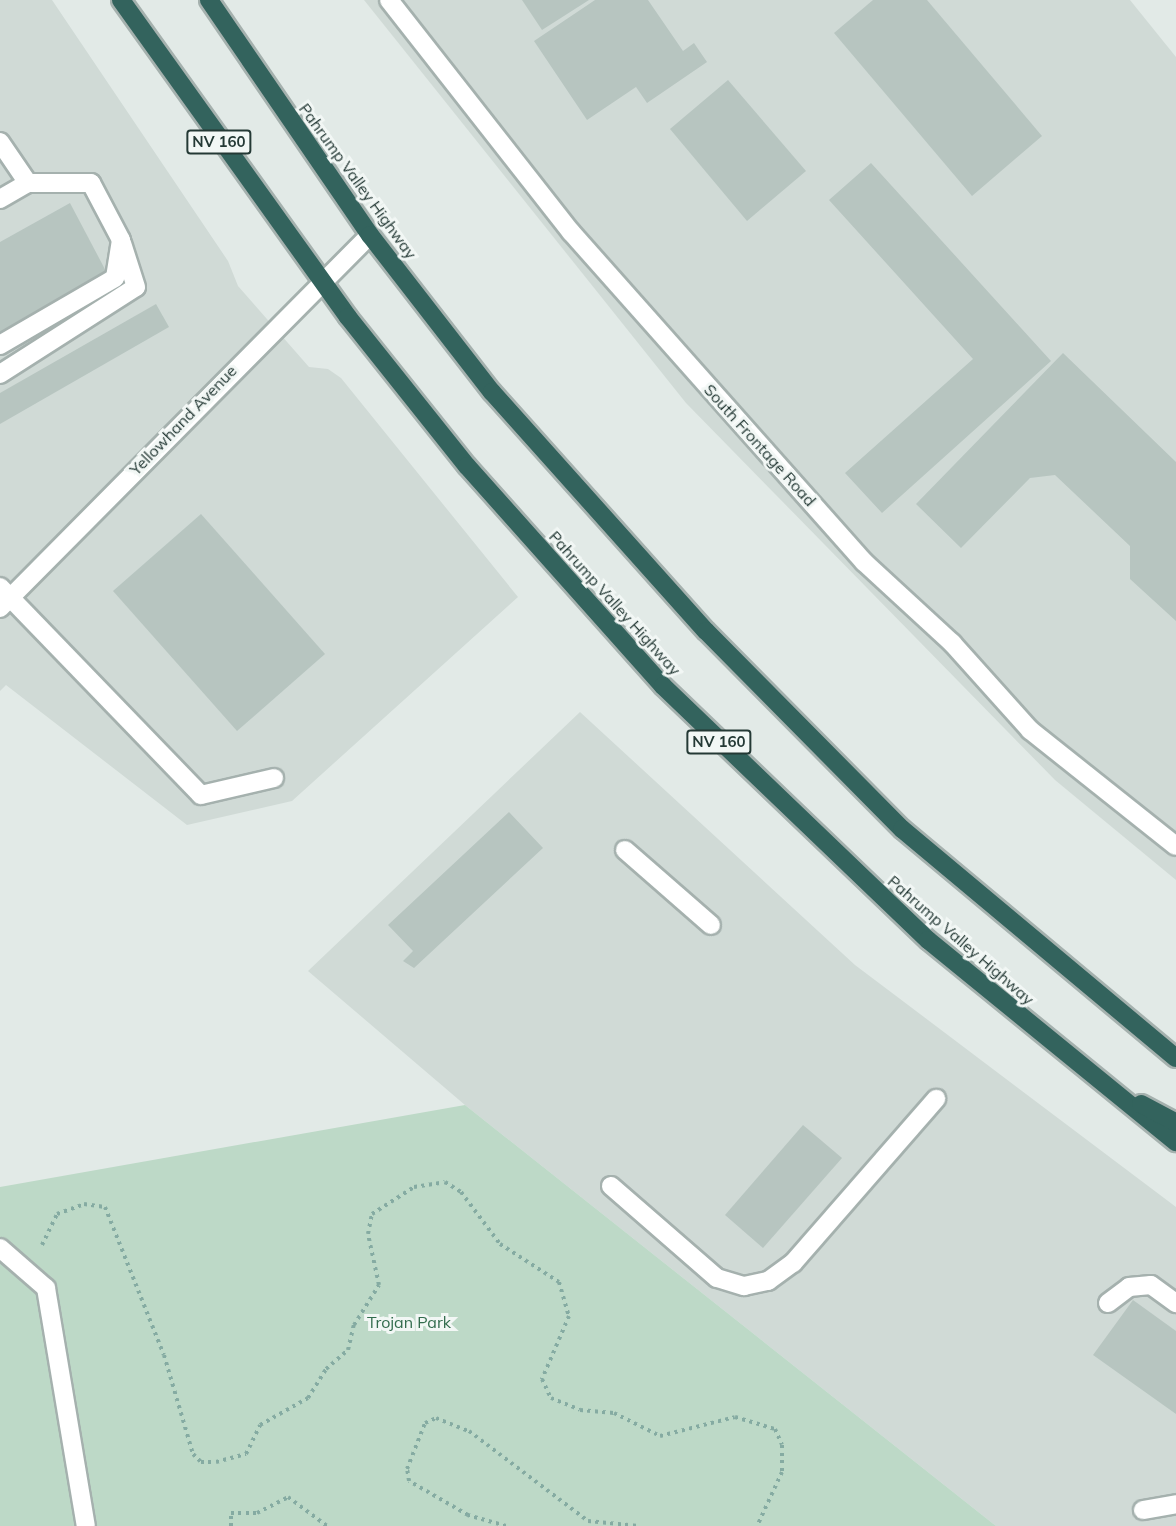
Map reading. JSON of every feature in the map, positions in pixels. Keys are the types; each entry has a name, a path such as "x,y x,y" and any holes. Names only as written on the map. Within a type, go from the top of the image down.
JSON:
{"highway":[{"name":"Pahrump Valley Highway","path":"121,0 321,282 467,466 663,686 911,925 1087,1073 1176,1142"},
{"name":"Pahrump Valley Highway","path":"209,0 370,235 492,392 705,631 902,829 1176,1058"},
{"path":"1087,1073 1176,1123"}],"street":[{"name":"South Frontage Road","path":"389,0 571,232 864,562 952,643 1030,730 1176,846"},
{"path":"0,142 28,183"},
{"path":"0,199 28,183 91,183 122,240 136,287 0,374"},
{"name":"Yellowhand Avenue","path":"3,598 370,235"},
{"path":"0,345 115,278 122,240"},
{"path":"3,598 201,795 274,778"},
{"path":"625,850 711,925"},
{"path":"611,1186 717,1278 744,1286 768,1281 793,1263 936,1099"},
{"path":"0,1248 46,1288 86,1526"},
{"path":"1108,1303 1129,1287 1151,1285 1176,1303"},
{"path":"1143,1510 1176,1504"}],"path":[{"path":"46,1288 41,1255 50,1223 69,1208 95,1203 105,1207 164,1355 196,1458 207,1463 240,1458 260,1425 308,1398 326,1368 351,1345 354,1325 379,1285 368,1234 372,1214 414,1187 441,1180 461,1192 500,1244 559,1282 569,1316 542,1379 551,1398 580,1410 614,1413 660,1436 735,1417 770,1425 780,1435 782,1472 757,1526"},
{"path":"506,1526 468,1515 409,1481 407,1469 425,1423 436,1418 469,1431 588,1521 639,1526"},
{"path":"231,1526 231,1513 256,1513 288,1497 327,1526"}],"shaded area":[{"path":"0,0 52,0 228,261 238,286 309,367 328,369 341,378 518,597 292,801 187,825 6,685 0,691"},
{"path":"364,0 1130,0 1176,57 1176,880 1055,780 686,403"},
{"path":"580,712 855,965 1176,1207 1176,1526 996,1526 465,1105 308,971"}],"green space":[{"name":"Trojan Park","path":"465,1105 996,1526 0,1526 0,1187"}],"building":[{"path":"522,0 589,0 542,30"},
{"path":"595,0 648,0 683,51 694,43 707,62 647,103 636,87 587,120 534,41"},
{"path":"873,0 927,0 1042,136 972,196 834,33"},
{"path":"728,80 806,171 747,221 670,129"},
{"path":"871,163 1051,361 882,513 845,473 973,359 829,200"},
{"path":"70,203 108,275 0,335 0,242"},
{"path":"156,304 169,327 0,424 0,393"},
{"path":"1063,353 1176,462 1176,621 1130,579 1130,546 1055,475 1030,478 961,548 916,504"},
{"path":"201,514 325,654 237,731 113,591"},
{"path":"509,812 543,848 414,968 403,961 413,951 388,925"},
{"path":"803,1125 842,1158 763,1248 725,1215"},
{"path":"1133,1300 1176,1331 1176,1414 1093,1355"}]}
